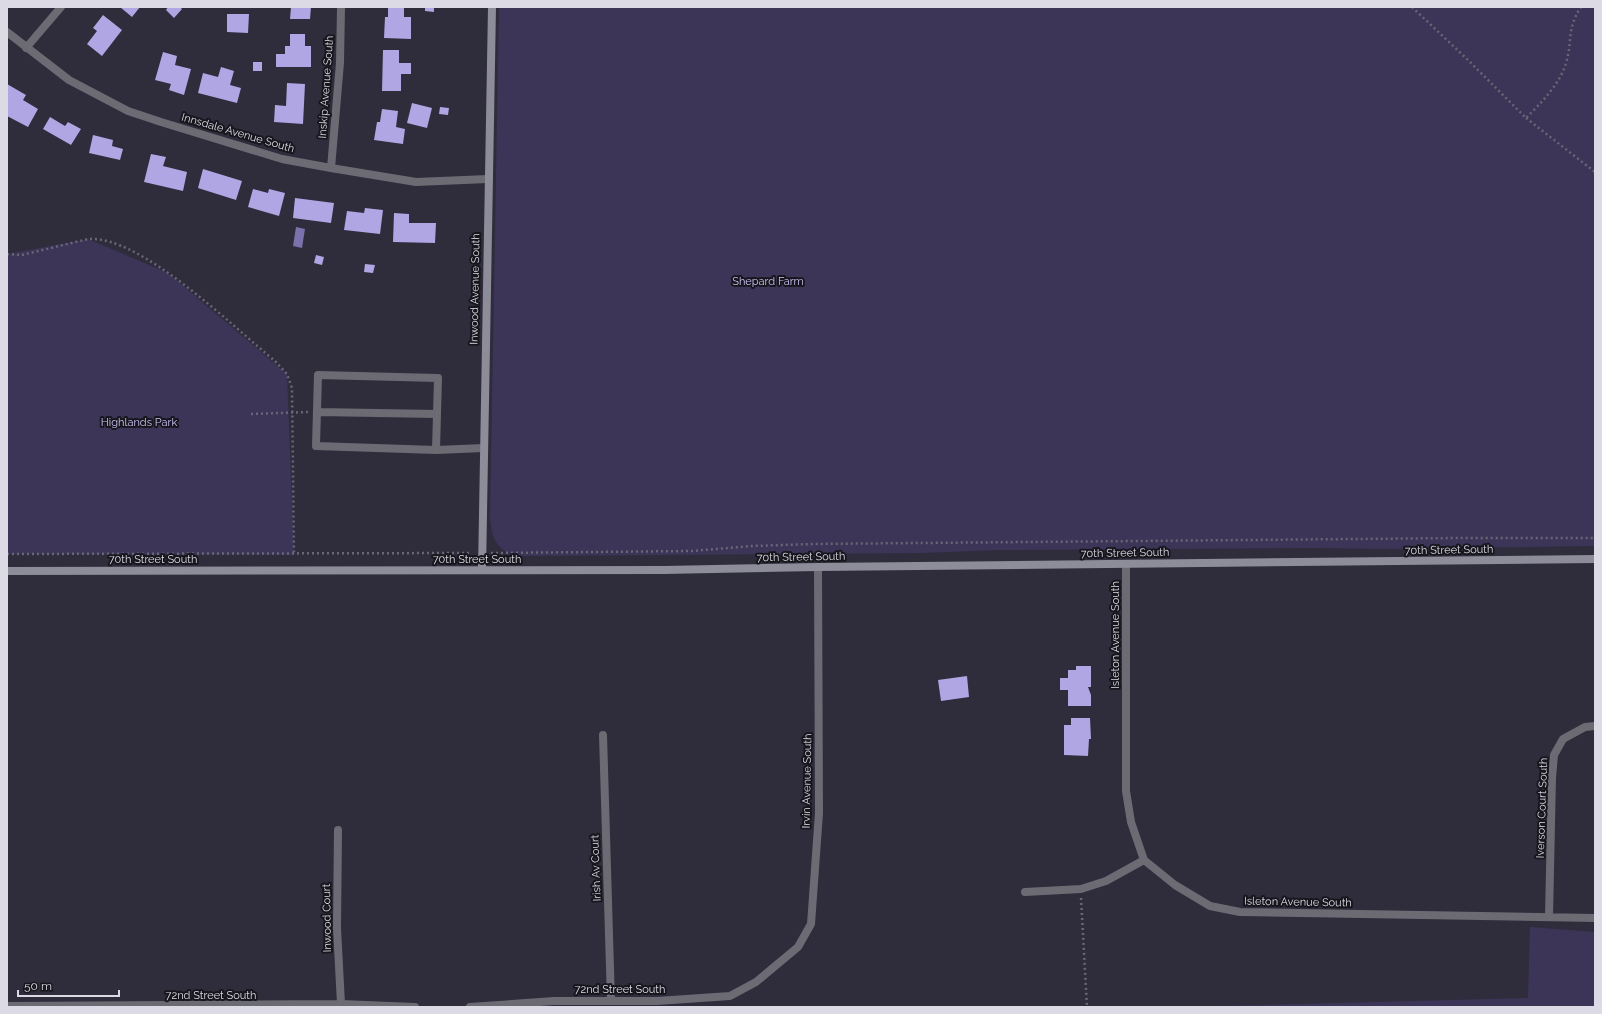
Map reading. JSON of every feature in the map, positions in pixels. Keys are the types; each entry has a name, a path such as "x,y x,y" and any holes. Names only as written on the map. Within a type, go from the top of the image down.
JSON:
{"main road":[{"name":"Inwood Avenue South","path":"482,570 492,7"},
{"name":"70th Street South","path":"7,571 664,570 1595,559"}],"street":[{"path":"26,48 62,7"},
{"name":"Inskip Avenue South","path":"331,168 340,63 341,7"},
{"name":"Innsdale Avenue South","path":"7,32 69,80 128,111 282,159 416,182 488,180"},
{"path":"436,450 438,378 318,375 316,446 436,450 484,448"},
{"path":"317,412 437,414"},
{"name":"Isleton Avenue South","path":"1126,564 1126,792 1131,822 1144,860 1175,885 1210,906 1240,912 1416,916 1549,916"},
{"name":"Irvin Avenue South","path":"764,976 798,947 811,924 819,813 818,567"},
{"name":"Iverson Court South","path":"1549,916 1554,755 1563,739 1585,727 1595,726"},
{"name":"Irish Av Court","path":"603,735 611,1001"},
{"name":"Inwood Court","path":"338,830 338,928 341,1004"},
{"path":"1025,892 1081,889 1106,881 1144,860"},
{"path":"1549,916 1595,918"},
{"name":"72nd Street South","path":"470,1007 554,1001 657,1001 730,996 764,976"},
{"name":"72nd Street South","path":"7,1006 341,1004 415,1007"}],"path":[{"path":"1412,7 1526,118 1595,172"},
{"path":"1526,118 1547,95 1564,69 1568,56 1570,30 1581,7"},
{"path":"7,254 22,255 88,239 98,238 116,243 193,290 275,361 287,374 292,388 294,555"},
{"path":"250,414 317,412"},
{"path":"518,553 692,551 805,544 1595,538"},
{"path":"7,554 294,555 452,553"},
{"path":"1081,889 1087,1007"}],"green space":[{"name":"Shepard Farm","path":"499,7 1595,7 1595,546 1386,549 1001,550 922,553 524,556 515,555 508,552 498,545 492,533 490,517"},
{"name":"Highlands Park","path":"88,239 168,273 287,374 294,555 7,554 7,254"},
{"path":"1530,927 1595,932 1595,1007 1187,1007 1528,998"}],"shaded area":[{"path":"296,227 305,229 302,248 293,246"}],"building":[{"path":"120,7 140,7 132,17"},
{"path":"168,7 180,7 182,9 174,18 166,10"},
{"path":"291,7 311,7 310,19 290,19"},
{"path":"388,7 404,7 404,17 411,17 411,39 384,38 385,17 388,17"},
{"path":"425,7 434,7 434,12 425,11"},
{"path":"227,14 249,14 248,33 227,32"},
{"path":"103,15 122,30 102,56 87,44 97,31 93,28"},
{"path":"290,34 305,34 305,46 311,46 311,67 276,67 276,54 285,54 285,46 290,46"},
{"path":"383,50 399,50 399,63 411,63 411,74 401,74 401,91 382,91"},
{"path":"163,52 177,56 175,65 191,69 184,95 169,90 171,84 155,80"},
{"path":"253,62 262,62 262,71 253,71"},
{"path":"221,67 234,71 230,85 241,88 237,103 198,93 203,73 218,77"},
{"path":"287,83 305,84 303,124 274,122 275,105 286,106"},
{"path":"7,84 26,95 23,100 38,109 28,127 7,116"},
{"path":"412,103 432,108 427,128 407,123"},
{"path":"440,107 449,108 448,115 439,114"},
{"path":"382,109 398,111 396,127 405,129 403,144 374,140 377,122 380,122"},
{"path":"50,117 65,126 68,122 81,129 71,145 43,129"},
{"path":"93,135 113,140 112,146 123,149 120,160 89,153"},
{"path":"151,154 166,157 163,166 187,172 183,191 144,182"},
{"path":"203,169 242,181 236,200 198,188"},
{"path":"253,189 268,193 269,189 285,193 279,216 248,207"},
{"path":"295,198 334,203 331,223 293,218"},
{"path":"365,208 383,210 380,234 344,230 347,211 364,213"},
{"path":"394,213 409,214 409,223 436,223 435,243 393,242"},
{"path":"316,255 324,257 322,265 314,263"},
{"path":"365,264 375,265 373,273 364,272"},
{"path":"1076,666 1091,666 1091,687 1088,687 1091,695 1091,706 1068,706 1068,690 1060,690 1060,678 1068,678 1068,670 1076,670"},
{"path":"967,676 969,697 941,701 938,680"},
{"path":"1071,718 1090,718 1091,739 1089,739 1088,756 1064,755 1064,725 1071,725"}]}
